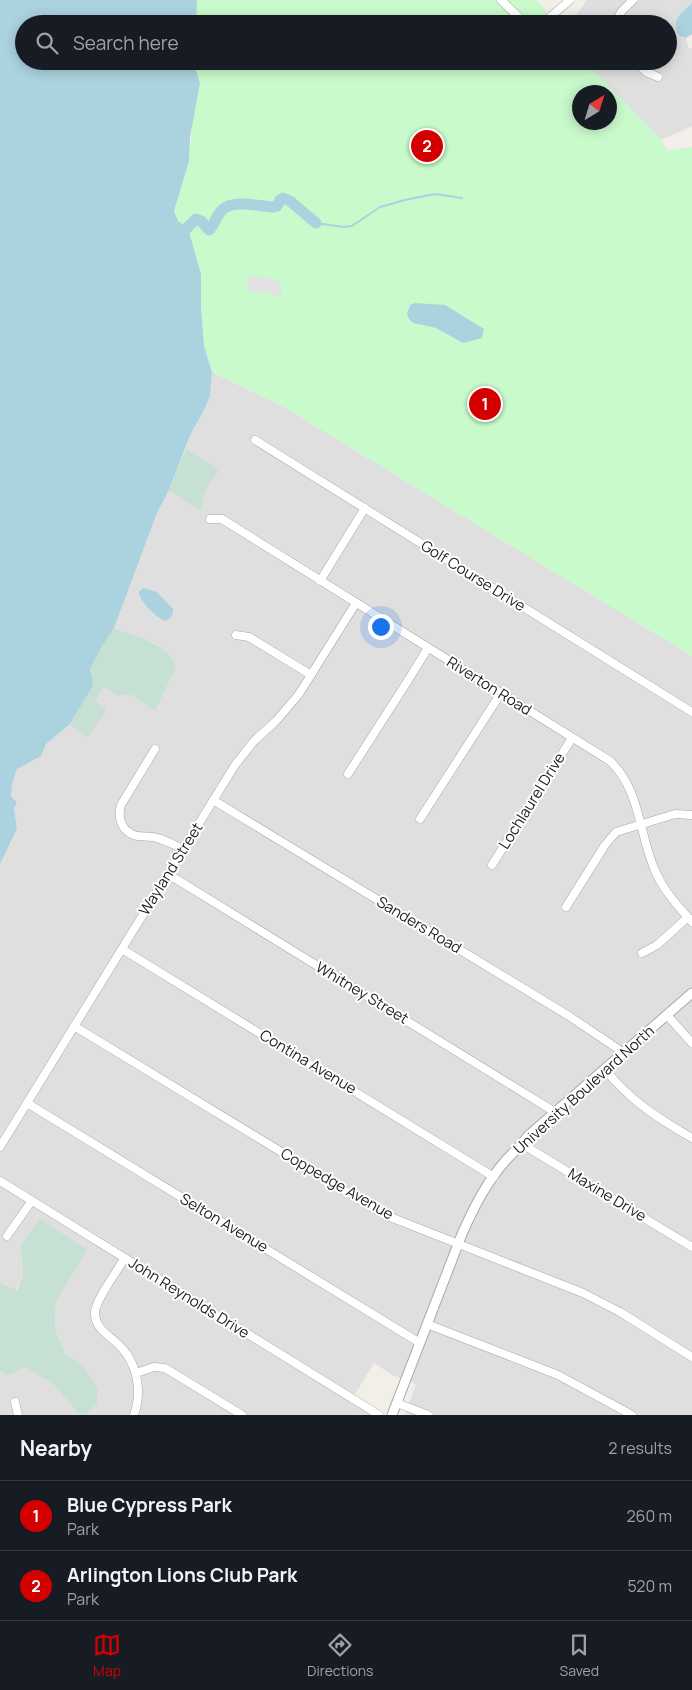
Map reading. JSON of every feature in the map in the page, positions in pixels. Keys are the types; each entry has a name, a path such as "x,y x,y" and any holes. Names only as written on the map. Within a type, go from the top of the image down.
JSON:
{"street":[{"path":"501,0 517,15"},
{"path":"552,15 570,0"},
{"path":"620,15 633,0"},
{"path":"644,70 658,77"},
{"name":"Golf Course Drive","path":"255,440 692,712"},
{"path":"320,581 365,508"},
{"name":"Riverton Road","path":"210,519 222,519 605,757 622,775 634,799 657,876 672,899 690,920"},
{"name":"Wayland Street","path":"0,1147 243,754 290,705 356,603"},
{"path":"236,635 249,637 311,675"},
{"path":"348,774 428,648"},
{"path":"420,820 501,693"},
{"name":"Lochlaurel Drive","path":"492,865 572,738"},
{"path":"155,749 121,805 120,822 127,831 134,835 162,839 183,849"},
{"name":"Sanders Road","path":"213,800 570,1016 624,1053"},
{"path":"566,908 610,837 616,832 675,814 692,815"},
{"name":"Whitney Street","path":"168,874 555,1112"},
{"path":"642,953 657,945 690,920"},
{"name":"Contina Avenue","path":"122,949 494,1176"},
{"name":"University Boulevard North","path":"392,1415 458,1243 473,1209 494,1176 522,1144 555,1112 692,993"},
{"path":"667,1015 692,1043"},
{"name":"Coppedge Avenue","path":"74,1026 363,1203 400,1221 595,1299 692,1356"},
{"path":"606,1069 614,1081 640,1105 692,1138"},
{"name":"Selton Avenue","path":"27,1103 420,1343"},
{"name":"Maxine Drive","path":"522,1144 692,1247"},
{"name":"John Reynolds Drive","path":"0,1181 379,1415"},
{"path":"7,1236 32,1202"},
{"path":"124,1258 97,1305 95,1314 97,1325 125,1351 136,1373 138,1396 134,1415"},
{"path":"427,1324 558,1375 632,1415"},
{"path":"136,1373 154,1367 165,1368 242,1415"},
{"path":"15,1402 18,1415"},
{"path":"397,1403 428,1415"}],"shaded area":[{"path":"587,0 692,0 692,34 686,38 689,48 692,48 692,126 661,140 617,95 617,85 607,85 593,70 677,70 677,15 576,15"},
{"path":"249,275 273,279 281,284 281,296 247,290"},
{"path":"212,372 284,407 692,656 692,1415 405,1415 416,1384 394,1376 374,1363 352,1399 376,1415 86,1415 97,1404 81,1365 65,1354 55,1328 56,1301 88,1250 21,1245 23,1276 16,1290 0,1283 0,864 17,829 14,809 17,802 11,796 12,784 17,769 41,756 46,744 70,724 88,737 105,708 95,701 104,686 118,696 131,695 155,711 176,668 159,646 114,628 157,513 169,490 201,511 205,492 217,470 186,448 191,432 210,396"},
{"path":"25,1367 53,1384 80,1415 0,1415 0,1370 7,1376"}],"green space":[{"path":"197,0 536,0 545,9 547,15 196,15"},
{"path":"193,70 593,70 607,85 572,85 572,130 617,130 617,95 661,140 668,151 692,147 692,656 284,407 212,372 204,346 201,274 188,228 178,221 174,211 189,161 193,115"},
{"path":"186,448 218,470 205,492 201,511 169,490"},
{"path":"114,628 160,647 173,660 176,668 155,711 131,695 118,696 104,687 95,701 105,708 105,712 88,737 70,725 80,707 90,669"},
{"path":"40,1219 88,1250 56,1301 55,1328 65,1354 81,1365 98,1388 97,1404 86,1415 80,1415 53,1384 25,1367 7,1376 0,1370 0,1283 17,1290 23,1276 21,1245"}],"water":[{"path":"0,0 197,0 196,15 15,15 15,70 196,70 200,83 190,137 189,161 174,211 178,221 188,228 201,274 204,346 212,372 210,396 191,433 169,490 157,513 114,628 90,669 93,685 70,724 46,744 41,756 17,769 12,784 11,796 17,802 14,809 17,829 0,864"},
{"path":"692,3 692,34 686,38 678,35 677,32 677,18"},
{"path":"415,303 445,305 484,329 482,338 463,343 436,328 413,323 407,314 410,305"},
{"path":"143,588 157,592 173,609 169,619 166,621 162,619 145,605 139,592"}],"waterway":[{"path":"316,223 343,227 352,226 380,207 405,200 435,194 462,198"},
{"path":"174,229 183,232 196,219 201,221 209,230 220,212 226,207 239,204 272,207 277,206 283,198 290,201 316,223"}],"place":[{"name":"Arlington Lions Club Park","path":"427,146"},
{"name":"Blue Cypress Park","path":"485,404"}]}
